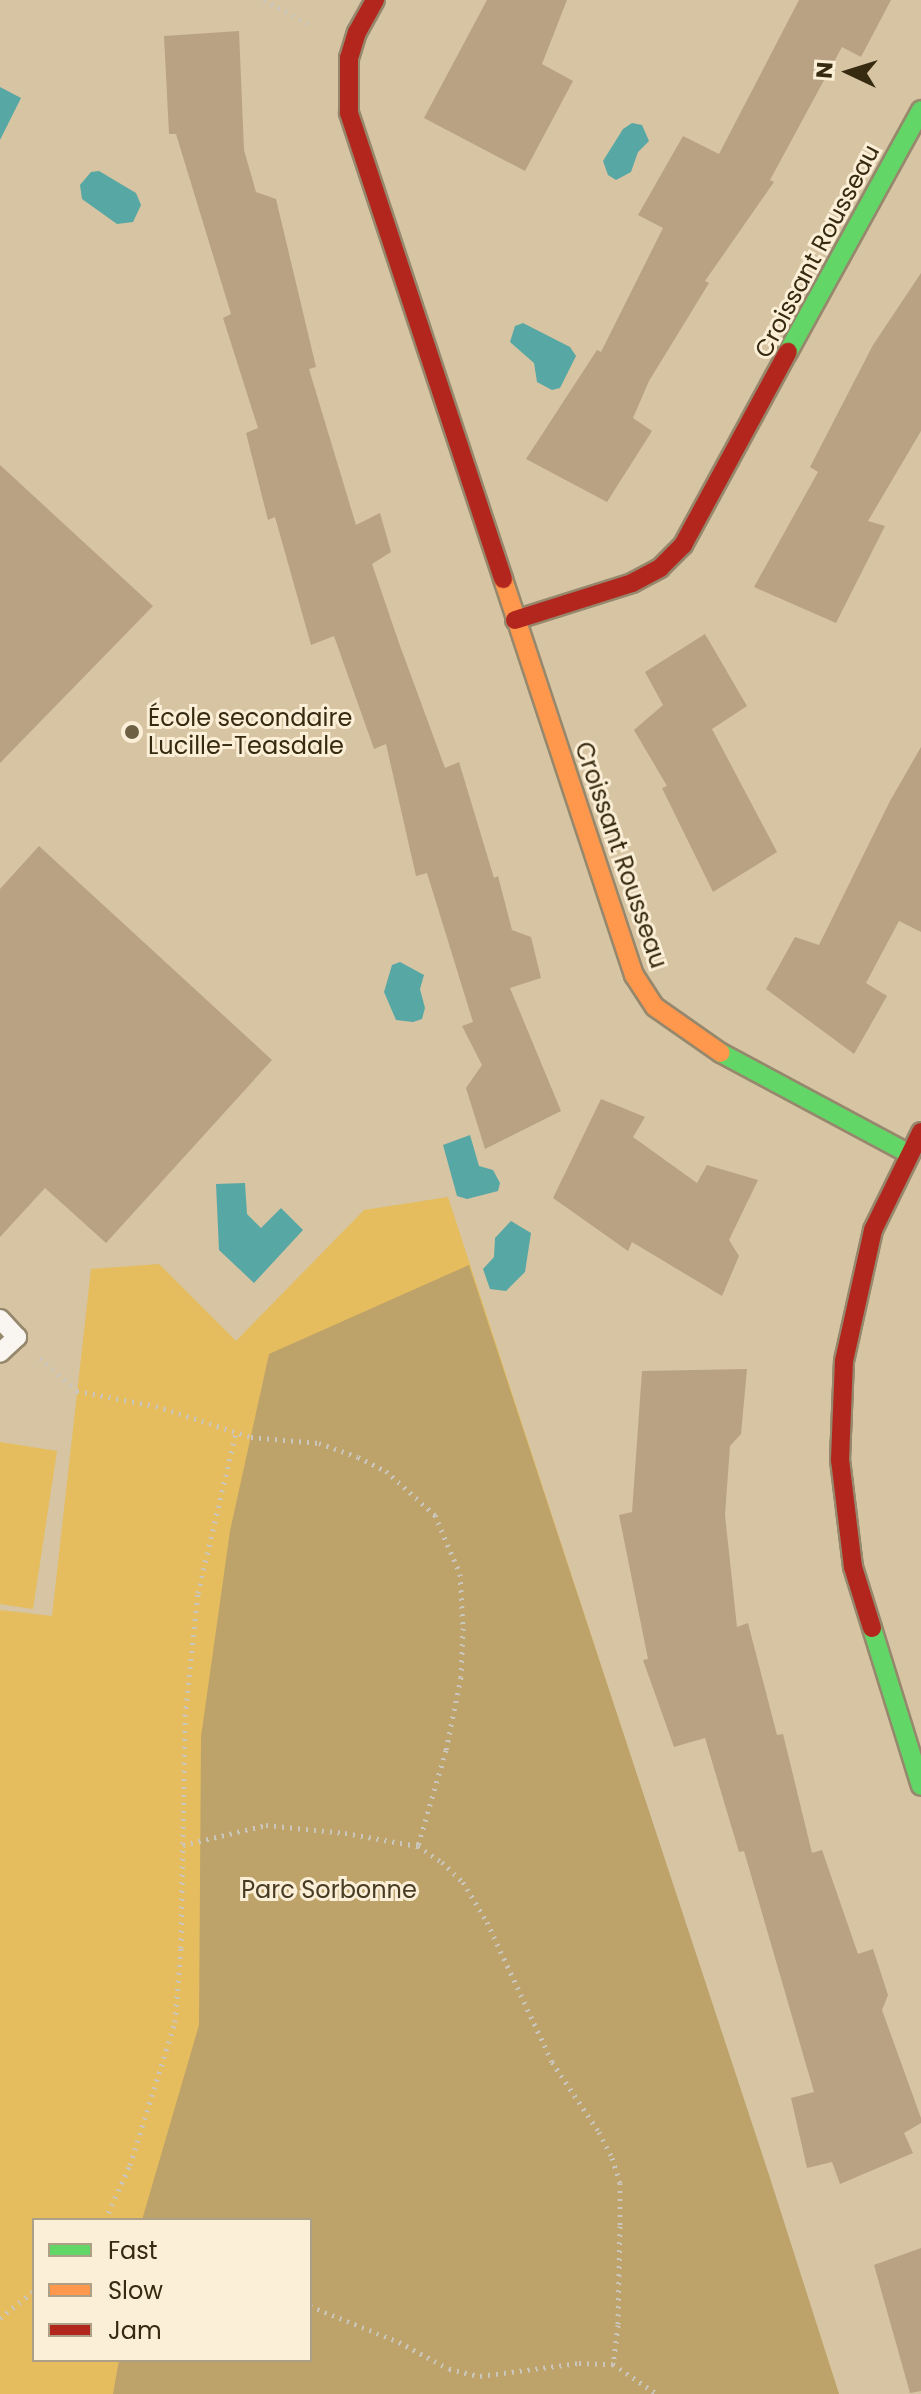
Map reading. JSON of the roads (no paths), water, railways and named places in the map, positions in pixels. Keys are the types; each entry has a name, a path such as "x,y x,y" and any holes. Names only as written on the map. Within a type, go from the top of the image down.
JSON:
{"street":[{"name":"Croissant Rousseau","path":"375,0 357,32 349,58 349,113 634,975 655,1007 703,1044 909,1154"},
{"name":"Croissant Rousseau","path":"515,620 632,583 660,568 683,545 921,110"},
{"path":"921,1132 873,1230 852,1310 844,1361 840,1460 853,1567 921,1786"}],"lane":[{"path":"0,1319 17,1337 0,1353"}],"water":[{"path":"0,87 21,98 0,140"},
{"path":"632,123 642,125 649,141 638,152 631,172 616,180 608,175 603,161 623,129"},
{"path":"99,171 136,193 141,205 133,222 117,224 82,199 80,185 91,172"},
{"path":"523,323 570,347 576,356 560,388 552,390 537,382 534,363 510,342 515,326"},
{"path":"400,962 424,975 420,989 425,1008 422,1019 413,1022 396,1020 384,992 392,965"},
{"path":"470,1135 479,1166 493,1170 500,1183 498,1191 467,1199 457,1196 443,1145"},
{"path":"245,1183 247,1214 261,1228 281,1208 303,1230 254,1283 219,1250 216,1184"},
{"path":"511,1221 531,1233 525,1272 506,1291 490,1289 483,1269 494,1257 495,1238"}],"place":[{"name":"École secondaire Lucille-Teasdale","path":"132,732"}],"park label":[{"name":"Parc Sorbonne","path":"329,1890"}]}
